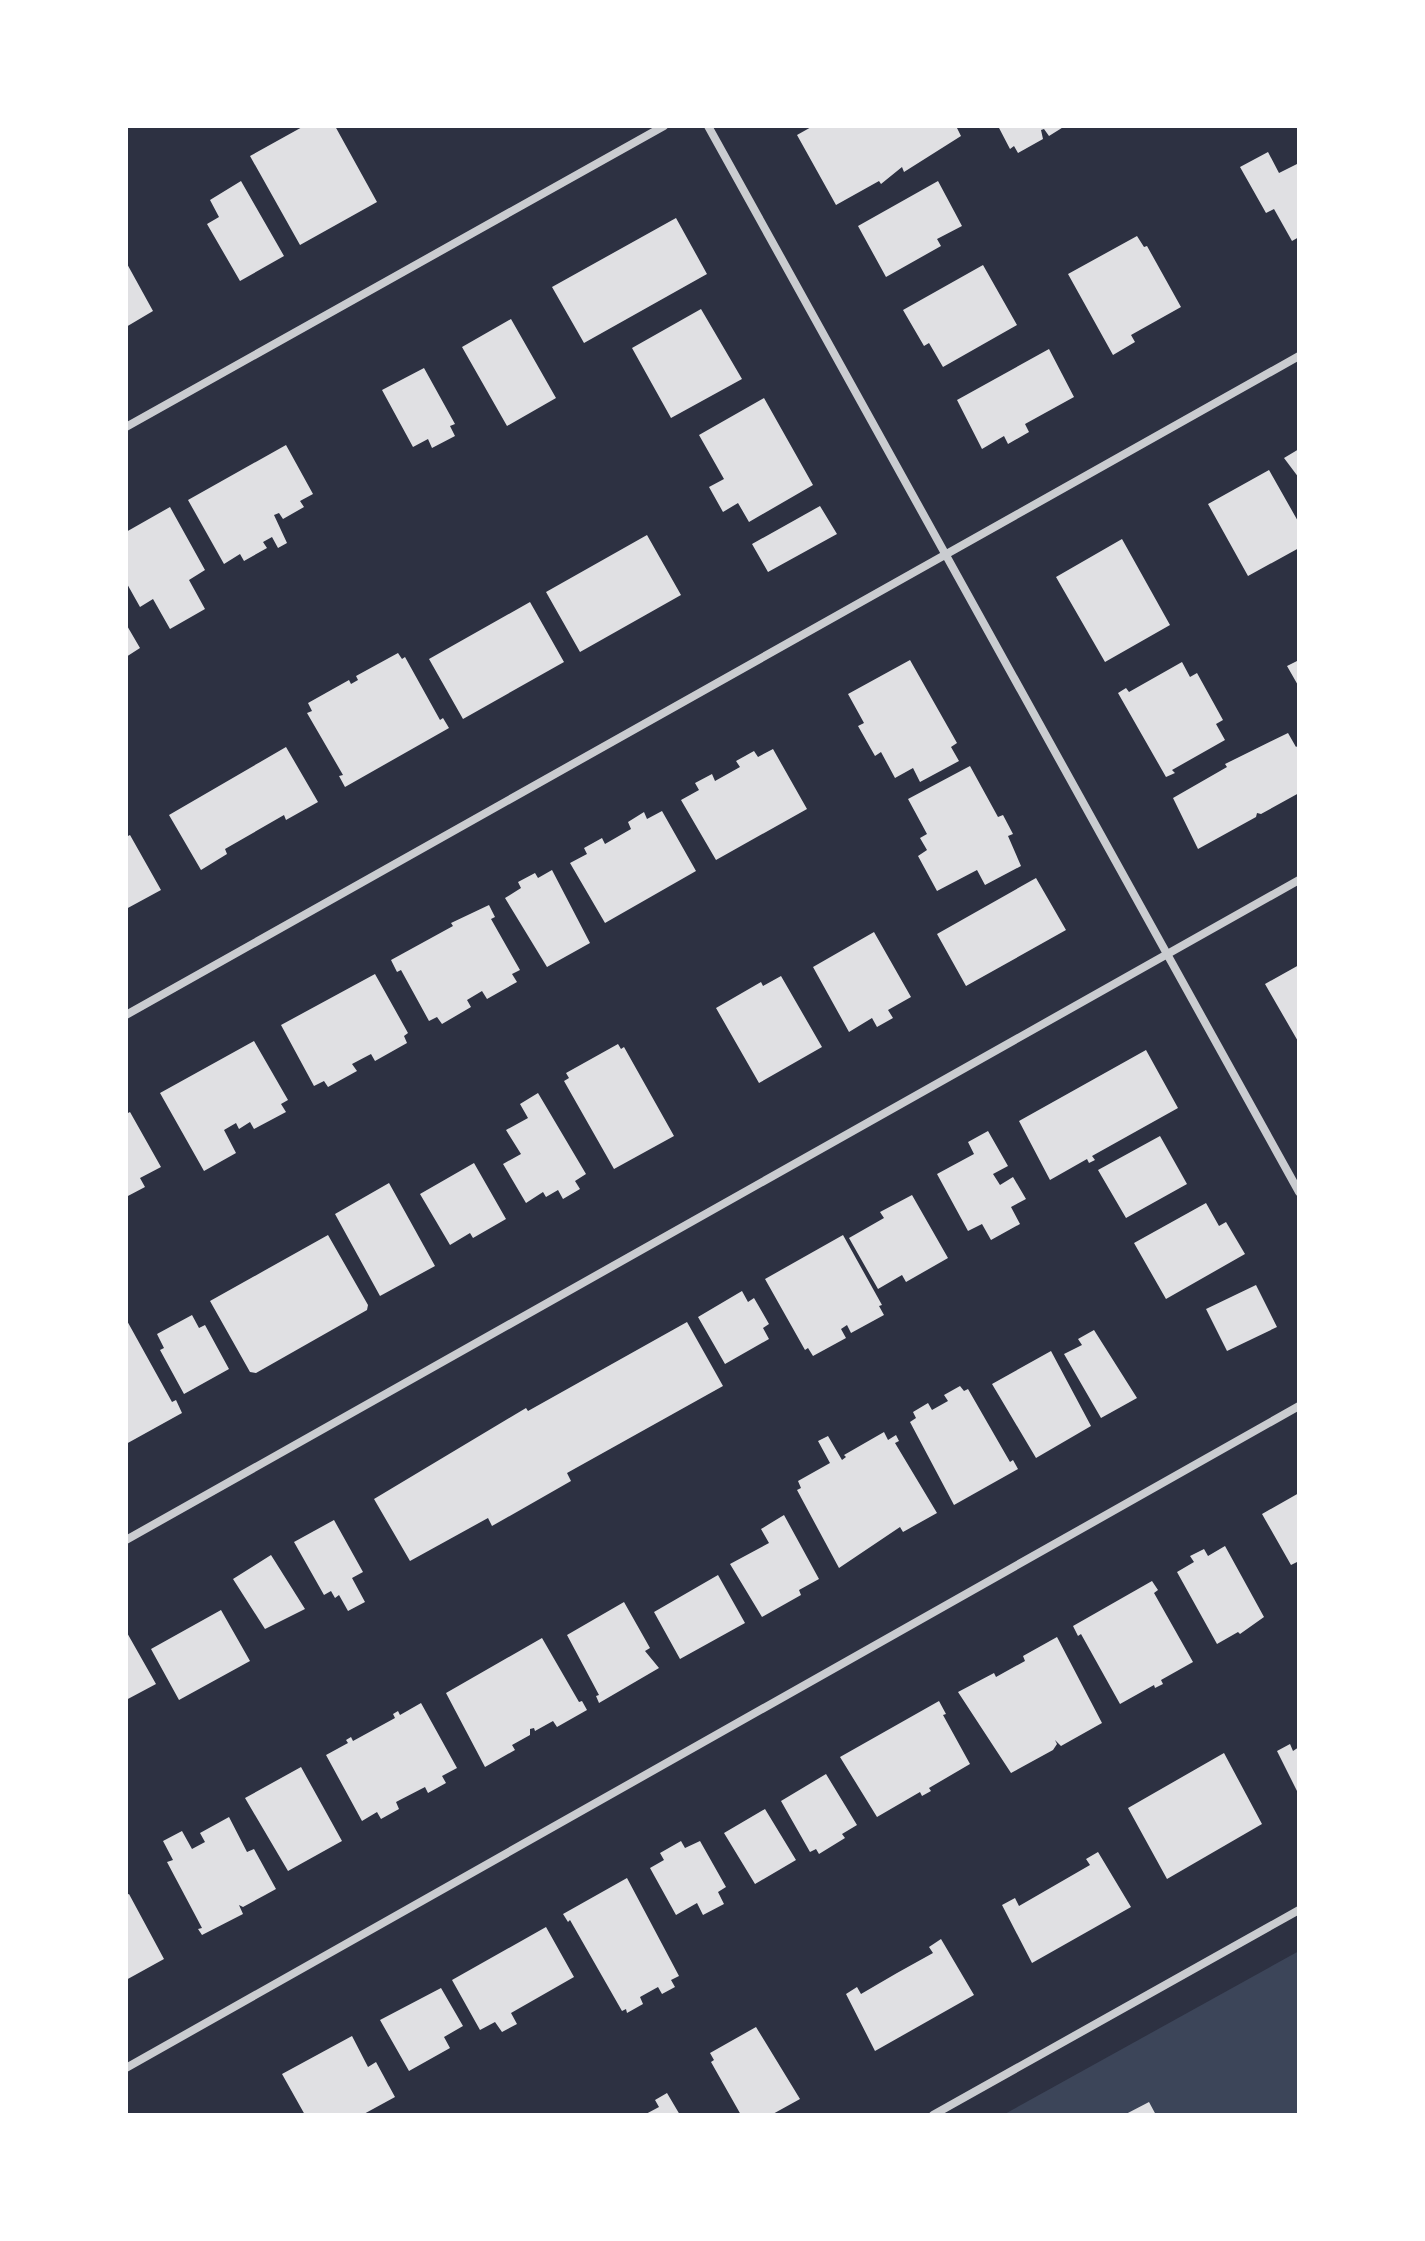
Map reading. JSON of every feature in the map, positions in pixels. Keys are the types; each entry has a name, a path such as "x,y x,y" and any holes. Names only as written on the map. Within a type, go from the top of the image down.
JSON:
{"street":[{"path":"126,427 664,126"},
{"path":"708,126 1299,1192"},
{"path":"126,1015 1299,356"},
{"path":"126,1540 1299,880"},
{"path":"126,2068 1299,1406"},
{"path":"933,2115 1299,1910"}],"shaded area":[{"path":"1299,1951 1299,2115 1003,2115"}],"building":[{"path":"304,126 335,126 377,202 300,245 250,156"},
{"path":"813,126 956,126 961,136 904,172 902,167 881,184 879,181 836,205 797,135"},
{"path":"998,126 1065,126 1049,136 1044,129 1041,130 1043,139 1018,153 1014,146 1010,149"},
{"path":"1268,152 1279,173 1299,163 1299,237 1292,241 1274,209 1266,213 1240,167"},
{"path":"241,181 284,256 240,281 207,224 219,217 210,200"},
{"path":"938,181 962,226 937,239 941,246 886,277 858,226"},
{"path":"676,218 707,274 584,343 552,287"},
{"path":"1137,236 1144,247 1147,246 1181,307 1131,335 1135,342 1113,355 1068,274"},
{"path":"126,262 153,311 126,327"},
{"path":"983,265 1017,325 943,367 929,343 924,346 903,310"},
{"path":"701,309 742,379 671,418 632,348"},
{"path":"511,319 556,398 507,426 462,347"},
{"path":"1049,349 1074,397 1025,424 1029,432 1008,444 1004,436 982,449 957,400"},
{"path":"424,368 455,424 450,426 455,436 432,448 428,439 413,447 382,390"},
{"path":"764,398 813,485 749,522 738,503 723,512 709,487 724,479 699,435"},
{"path":"286,445 313,494 300,501 304,507 283,519 279,513 274,515 287,543 278,548 272,537 263,542 267,548 244,561 240,554 224,564 188,500"},
{"path":"1299,449 1299,478 1284,458"},
{"path":"1269,470 1299,523 1299,548 1248,576 1208,504"},
{"path":"820,506 837,534 768,572 752,544"},
{"path":"170,507 205,570 189,580 205,609 170,629 153,599 140,607 126,582 126,532"},
{"path":"647,535 681,595 580,652 546,592"},
{"path":"1122,539 1170,625 1105,662 1056,577"},
{"path":"530,602 564,662 463,719 429,659"},
{"path":"126,624 140,648 126,657"},
{"path":"398,653 402,659 405,657 440,720 443,718 449,728 345,787 339,776 343,775 307,713 312,711 308,703 349,680 351,684 358,680 356,676"},
{"path":"910,660 957,743 951,747 959,761 920,782 913,768 895,778 881,752 875,756 858,726 864,723 848,694"},
{"path":"1299,660 1299,687 1287,666"},
{"path":"1182,662 1190,677 1197,673 1223,720 1216,724 1225,740 1172,770 1175,773 1166,777 1118,693 1126,688 1129,692"},
{"path":"1288,733 1296,747 1299,745 1299,793 1261,814 1257,813 1256,817 1198,849 1173,798 1227,767 1225,764"},
{"path":"286,747 318,802 286,820 284,815 225,849 227,854 201,870 169,815"},
{"path":"773,749 807,809 716,860 681,800 699,790 695,783 712,774 715,781 740,767 736,761 754,751 758,757"},
{"path":"970,766 998,817 1003,815 1013,834 1008,836 1021,866 985,885 977,870 937,891 918,856 927,850 920,838 927,834 908,799"},
{"path":"662,811 696,871 605,923 570,863 587,854 584,848 602,838 605,844 631,829 628,822 644,812 647,819"},
{"path":"130,835 161,890 126,909 126,837"},
{"path":"552,870 590,943 547,967 505,898 521,888 518,882 535,873 538,878"},
{"path":"1036,878 1066,930 966,986 937,934"},
{"path":"489,905 495,917 491,919 520,970 512,974 517,982 487,999 482,991 467,1000 471,1007 442,1024 437,1017 429,1021 401,970 397,972 391,960 453,926 451,923"},
{"path":"874,932 911,997 888,1010 893,1018 877,1027 872,1018 849,1032 813,967"},
{"path":"1299,965 1299,1043 1265,984"},
{"path":"375,974 408,1033 404,1036 407,1043 375,1061 371,1054 352,1064 357,1071 328,1087 324,1081 314,1086 281,1025"},
{"path":"781,976 822,1047 759,1083 716,1008 761,982 763,986"},
{"path":"254,1041 288,1100 281,1104 286,1112 254,1129 250,1122 239,1129 236,1123 224,1130 236,1153 204,1171 160,1093"},
{"path":"618,1044 621,1049 624,1047 674,1136 614,1169 564,1081 569,1078 566,1073"},
{"path":"1146,1050 1178,1108 1092,1156 1095,1160 1089,1163 1087,1159 1050,1180 1019,1121"},
{"path":"538,1093 586,1174 575,1181 580,1189 563,1199 558,1190 546,1197 543,1192 526,1203 503,1164 521,1154 506,1130 528,1118 520,1104"},
{"path":"130,1112 161,1167 140,1178 145,1187 126,1197 126,1114"},
{"path":"988,1131 1008,1166 993,1174 1000,1185 1013,1177 1026,1199 1011,1207 1020,1224 991,1240 982,1224 968,1231 937,1174 974,1154 968,1142"},
{"path":"1160,1136 1187,1184 1126,1218 1098,1170"},
{"path":"474,1163 506,1219 473,1238 470,1233 450,1245 420,1194"},
{"path":"389,1183 435,1266 380,1296 335,1214"},
{"path":"912,1195 948,1258 906,1282 902,1275 878,1289 849,1238 884,1218 880,1212"},
{"path":"1206,1203 1219,1226 1226,1222 1245,1254 1166,1299 1134,1243"},
{"path":"328,1235 368,1305 367,1310 256,1373 250,1372 210,1301"},
{"path":"843,1235 882,1305 879,1306 884,1315 851,1333 847,1325 841,1329 846,1338 813,1356 808,1348 805,1350 765,1279"},
{"path":"1256,1285 1277,1327 1227,1351 1206,1309"},
{"path":"742,1291 748,1302 754,1298 769,1324 763,1328 769,1339 725,1364 698,1317"},
{"path":"192,1315 199,1328 205,1325 229,1369 184,1394 160,1350 164,1348 157,1334"},
{"path":"126,1319 172,1402 176,1400 182,1413 126,1444"},
{"path":"687,1322 723,1386 567,1473 571,1481 492,1526 488,1518 410,1561 374,1499 526,1408 528,1411"},
{"path":"1094,1330 1137,1398 1101,1418 1064,1354 1082,1345 1078,1339"},
{"path":"1051,1351 1091,1426 1036,1458 992,1384"},
{"path":"960,1386 964,1391 968,1389 1010,1462 1013,1460 1018,1469 954,1505 910,1422 916,1418 913,1412 928,1403 932,1410 948,1401 944,1395"},
{"path":"884,1432 888,1440 896,1435 899,1441 895,1443 937,1513 903,1532 900,1527 839,1568 797,1490 801,1488 798,1481 830,1463 818,1441 828,1436 842,1460 846,1457 844,1455"},
{"path":"1299,1493 1299,1561 1291,1565 1262,1514"},
{"path":"784,1515 819,1579 799,1590 801,1595 762,1617 730,1564 769,1543 761,1529"},
{"path":"334,1520 363,1572 352,1578 365,1602 348,1611 339,1595 335,1598 331,1591 324,1595 294,1542"},
{"path":"1225,1546 1264,1617 1240,1634 1238,1632 1217,1644 1177,1572 1194,1562 1190,1556 1204,1549 1208,1556"},
{"path":"271,1555 305,1609 265,1629 233,1579"},
{"path":"718,1575 745,1623 680,1659 654,1612"},
{"path":"1152,1581 1158,1590 1154,1593 1193,1662 1161,1680 1163,1684 1155,1688 1154,1685 1120,1704 1081,1634 1078,1636 1073,1626"},
{"path":"624,1602 650,1648 645,1651 659,1668 599,1703 596,1696 599,1695 567,1635"},
{"path":"221,1610 250,1661 179,1700 151,1649"},
{"path":"126,1631 156,1684 126,1700"},
{"path":"1057,1637 1102,1723 1061,1746 1055,1740 1057,1744 1053,1750 1011,1773 958,1692 1025,1661 1023,1656"},
{"path":"542,1638 579,1702 582,1701 587,1710 557,1727 553,1721 535,1731 534,1728 530,1729 530,1735 512,1745 515,1750 485,1767 446,1693"},
{"path":"939,1701 946,1714 943,1715 970,1764 929,1788 931,1791 922,1796 920,1792 877,1817 840,1757"},
{"path":"421,1703 457,1768 442,1776 446,1783 428,1793 425,1787 396,1802 399,1809 381,1819 377,1812 362,1821 326,1755 348,1743 346,1740 351,1737 353,1741 395,1718 393,1714 398,1711 400,1715"},
{"path":"1290,1744 1293,1751 1299,1747 1299,1795 1277,1751"},
{"path":"1224,1753 1262,1824 1167,1879 1128,1808"},
{"path":"301,1767 342,1841 288,1871 245,1798"},
{"path":"826,1774 857,1825 842,1834 845,1838 819,1854 816,1849 810,1852 781,1801"},
{"path":"765,1809 796,1860 755,1884 724,1833"},
{"path":"229,1817 247,1852 254,1849 276,1889 243,1907 239,1905 243,1914 202,1935 198,1929 202,1928 167,1862 173,1860 163,1841 182,1831 192,1849 205,1842 200,1833"},
{"path":"681,1841 685,1848 700,1841 726,1887 718,1892 724,1904 703,1915 697,1903 676,1915 650,1868 664,1860 660,1853"},
{"path":"1098,1852 1131,1907 1032,1963 1002,1905 1015,1898 1019,1906 1090,1865 1086,1859"},
{"path":"627,1878 679,1976 671,1980 675,1987 662,1994 658,1987 640,1997 643,2004 627,2013 626,2009 622,2011 570,1920 568,1922 563,1914"},
{"path":"129,1894 164,1959 126,1980 126,1895"},
{"path":"546,1927 574,1977 511,2013 517,2024 502,2032 495,2022 480,2030 452,1980"},
{"path":"941,1939 974,1995 875,2051 846,1994 857,1987 861,1994 933,1953 929,1947"},
{"path":"441,1988 463,2026 444,2037 450,2048 409,2071 380,2020"},
{"path":"756,2027 800,2099 771,2115 741,2115 711,2062 714,2060 710,2053"},
{"path":"352,2036 368,2067 376,2062 395,2097 362,2115 305,2115 282,2074"},
{"path":"667,2093 680,2115 644,2115 659,2107 655,2100"},
{"path":"1149,2102 1156,2115 1124,2115"}]}
